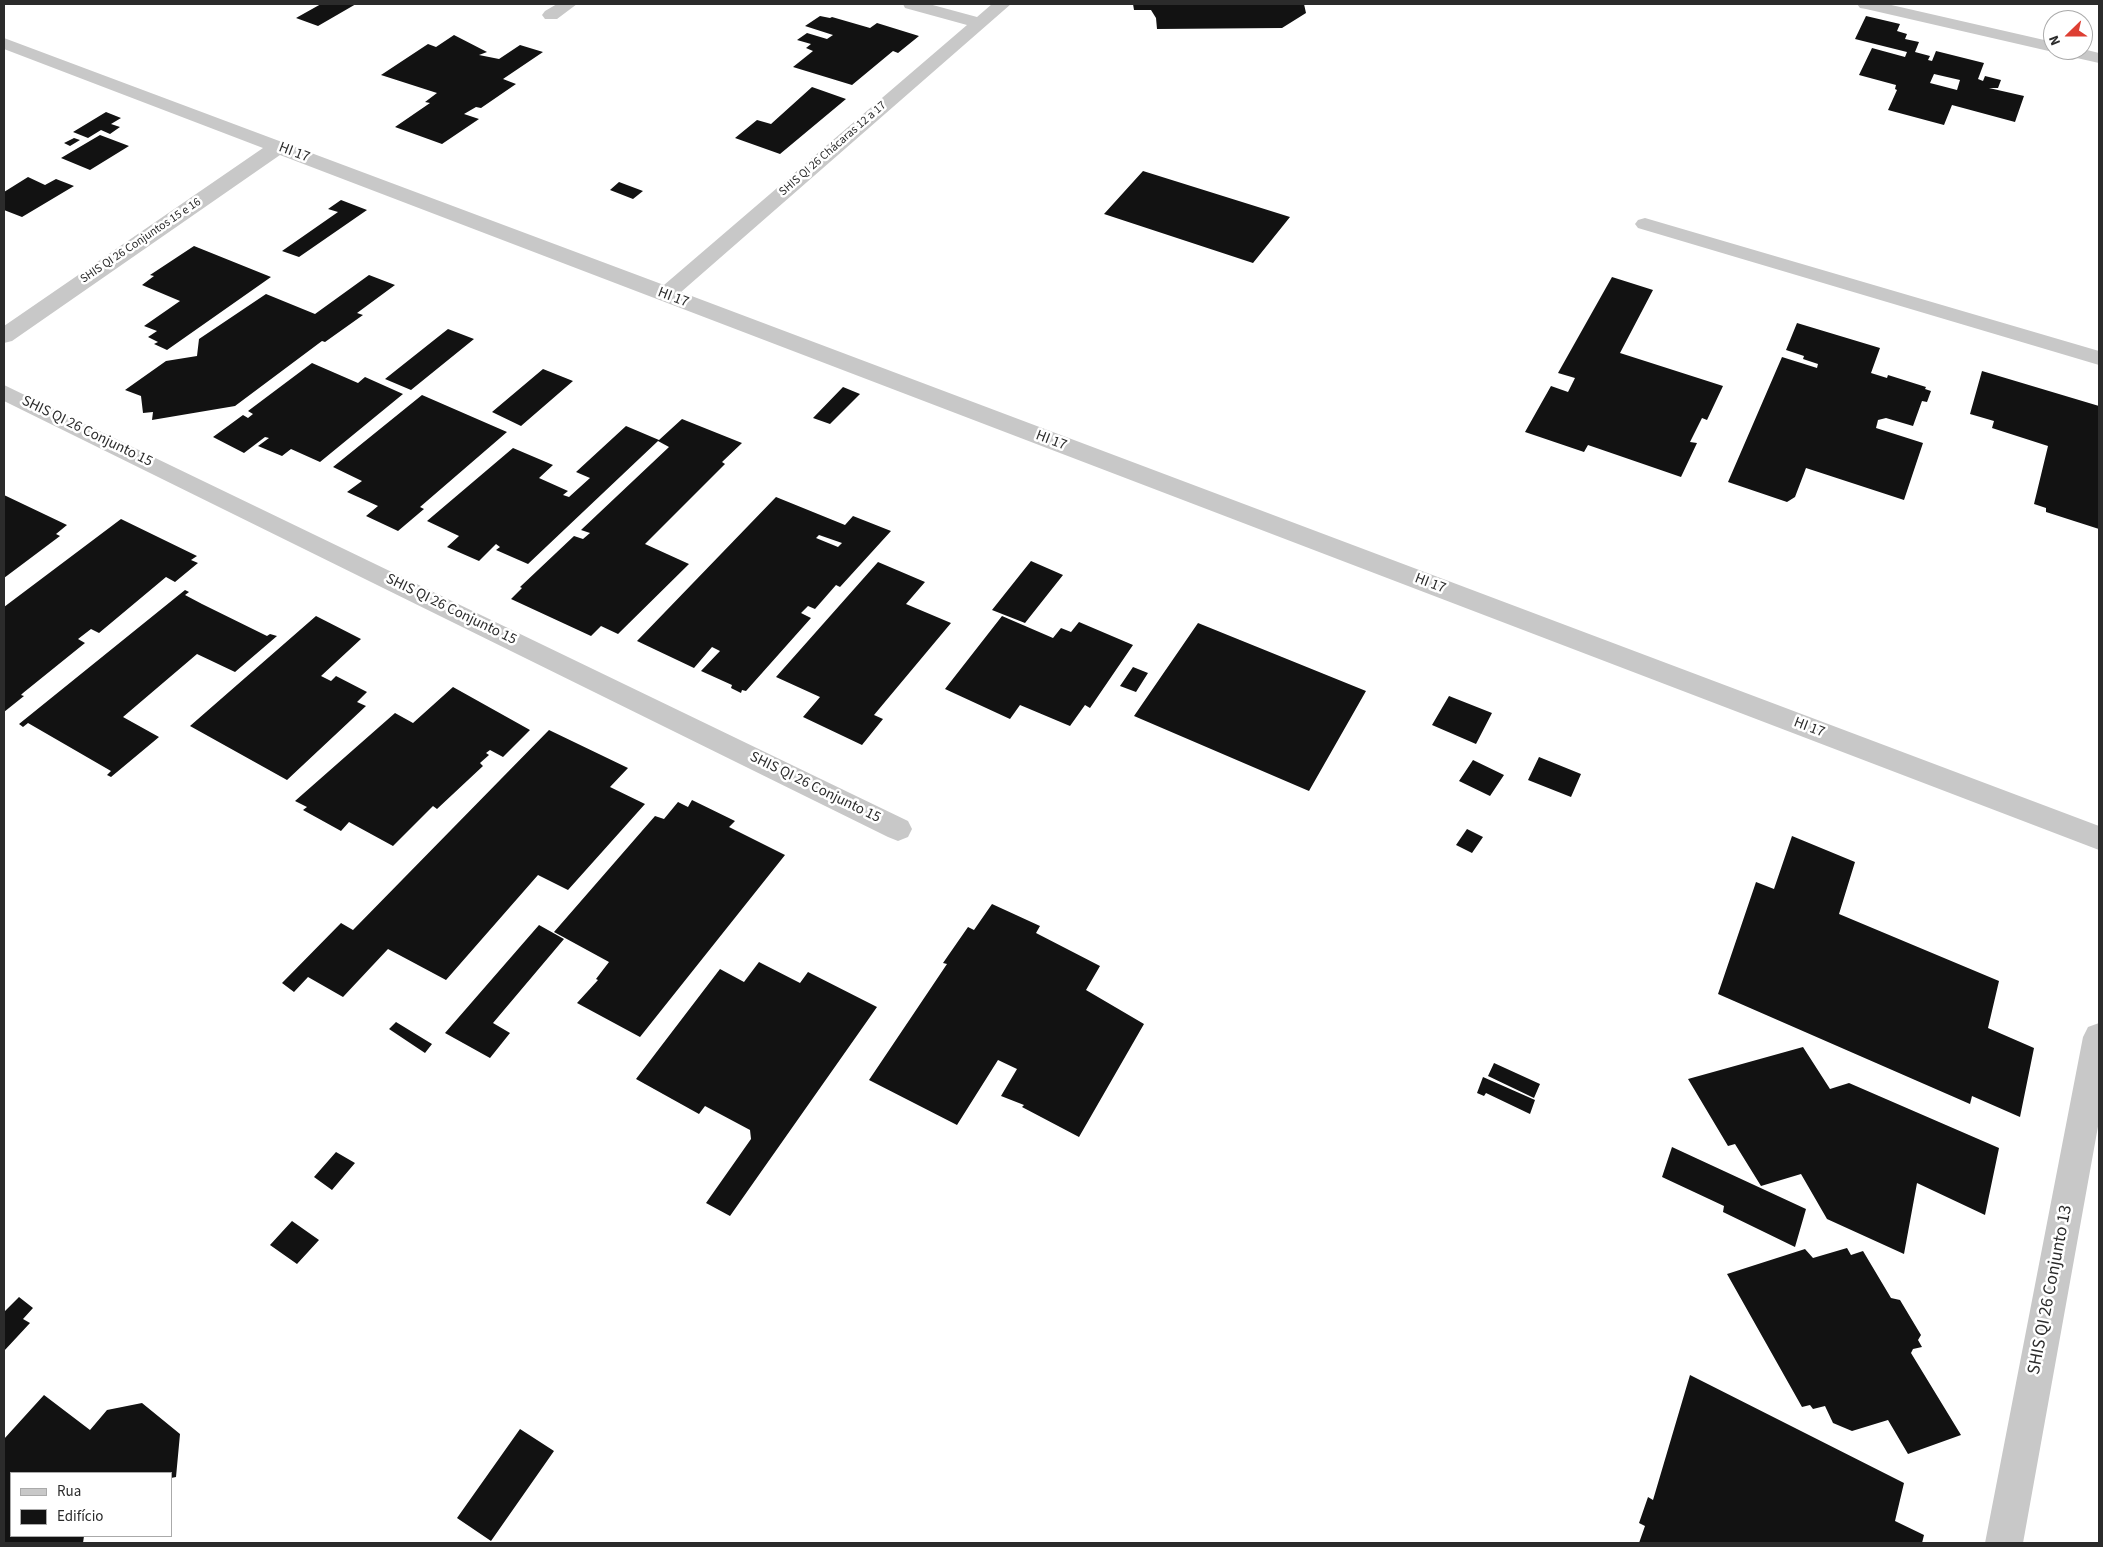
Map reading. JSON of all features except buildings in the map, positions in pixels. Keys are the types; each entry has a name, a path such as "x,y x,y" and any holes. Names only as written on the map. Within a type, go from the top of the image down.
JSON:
{"street":[{"path":"551,15 568,4"},
{"path":"911,4 980,23"},
{"name":"SHIS QI 26 Chácaras 12 a 17","path":"665,295 1002,4"},
{"path":"1866,4 2043,45"},
{"name":"HI 17","path":"4,43 2099,838"},
{"name":"SHIS QI 26 Conjuntos 15 e 16","path":"4,336 278,147"},
{"path":"1645,224 2099,358"},
{"name":"SHIS QI 26 Conjunto 15","path":"4,392 898,829"},
{"name":"SHIS QI 26 Conjunto 13","path":"2004,1543 2099,1037"}]}
